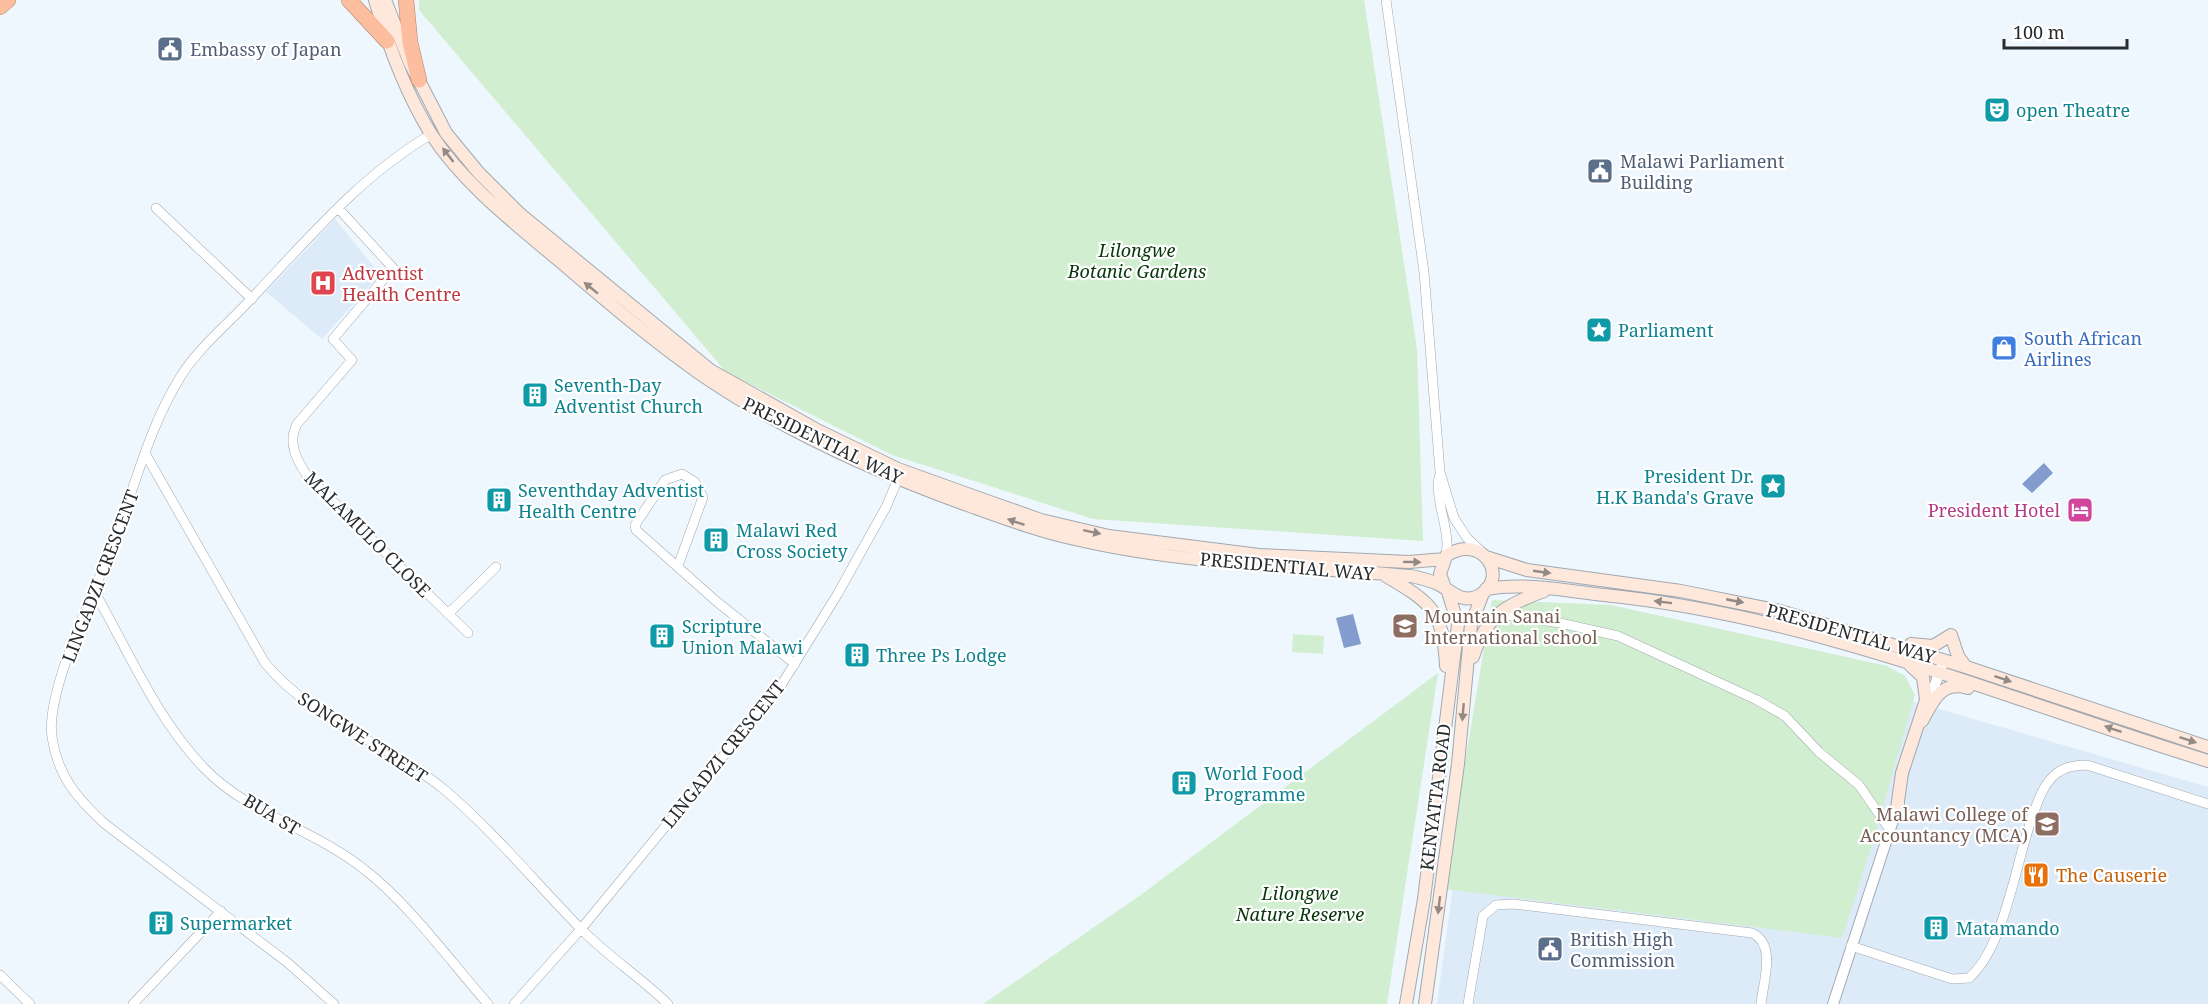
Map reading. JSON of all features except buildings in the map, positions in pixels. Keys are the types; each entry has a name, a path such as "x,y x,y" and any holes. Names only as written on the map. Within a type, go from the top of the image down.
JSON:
{"highway":[{"path":"0,7 8,0"},
{"path":"349,0 387,42"},
{"path":"406,0 410,42 419,80"}],"main road":[{"name":"PRESIDENTIAL WAY","path":"375,0 387,42 432,134 467,179 501,212 590,287 697,371 771,417 861,464 1018,523 1110,547 1258,566 1383,573 1425,579 1466,599 1500,587 1548,590 1700,607 1777,623 1902,662 1941,667 1966,667 2208,747"},
{"name":"PRESIDENTIAL WAY","path":"385,0 419,80 446,133 486,181 520,214 710,370 756,398 898,469 1041,520 1127,539 1259,555 1400,562 1445,557 1465,547 1527,570 1710,596 1815,622 2065,713 2208,761"},
{"path":"1484,555 1492,572 1484,591"},
{"path":"1445,557 1440,574 1446,590"},
{"path":"1383,573 1418,594 1434,609 1443,631 1448,692"},
{"name":"KENYATTA ROAD","path":"1406,1004 1424,899 1458,624 1454,604 1446,590"},
{"path":"1465,676 1486,624 1525,598 1548,590"},
{"name":"KENYATTA ROAD","path":"1425,1004 1458,764 1465,676 1473,616 1484,591"},
{"path":"1815,622 1858,627 1923,646 1933,646 1951,635 1958,656 1966,667"},
{"path":"1897,808 1902,772 1926,694 1925,684 1919,672 1902,662"},
{"path":"1922,722 1939,692 1955,686 2024,706 2065,713"}],"street":[{"path":"1386,0 1424,272 1440,472 1438,492 1449,534 1445,557"},
{"name":"LINGADZI CRESCENT","path":"334,1004 288,963 105,824 84,804 59,768 52,735 53,710 68,660 158,419 182,374 338,208 413,145 432,134"},
{"path":"156,208 252,299"},
{"name":"MALAMULO CLOSE","path":"338,208 393,268 333,339 352,360 297,424 292,443 296,457 308,477 468,633"},
{"name":"SONGWE STREET","path":"146,455 265,663 279,680 305,703 369,740 446,791 581,929 668,1004"},
{"path":"1440,472 1454,519 1467,538 1484,555"},
{"path":"678,566 704,497 695,482 682,474 665,480 635,525 641,536 795,664"},
{"name":"LINGADZI CRESCENT","path":"514,1004 581,929 780,687 886,507 898,479"},
{"path":"448,614 496,567"},
{"name":"BUA ST","path":"94,591 170,726 205,769 249,802 365,869 391,894 488,1004"},
{"path":"1499,614 1560,623 1618,636 1757,700 1790,721 1819,752 1859,785 1890,830"},
{"path":"1833,1004 1941,667"},
{"path":"1851,946 1952,979 1969,978 1981,964 1996,936 2030,822 2043,789 2057,773 2069,767 2087,765 2208,804"},
{"path":"1468,1004 1483,916 1496,905 1513,904 1752,933 1760,938 1767,952 1761,1004"},
{"path":"133,1004 220,911"},
{"path":"0,975 30,1004"}],"shaded area":[{"name":"Adventist Health Centre","path":"335,219 380,274 322,339 266,292"},
{"path":"1491,606 1918,703 2208,787 2208,1004 1437,1004"}],"green space":[{"name":"Lilongwe Botanic Gardens","path":"419,0 1364,0 1417,349 1423,541 1093,519 892,455 726,372 419,10"},
{"path":"1492,600 1611,605 1887,666 1905,676 1915,695 1874,839 1842,938 1444,889"},
{"path":"1293,634 1324,636 1323,654 1292,652"},
{"name":"Lilongwe Nature Reserve","path":"1438,673 1387,1004 983,1004 1142,894"}],"water":[{"path":"2044,463 2053,473 2032,493 2022,484"},
{"path":"1353,614 1361,644 1344,648 1336,618"}],"place":[{"name":"Embassy of Japan","path":"170,49"},
{"name":"open Theatre","path":"1997,110"},
{"name":"Malawi Parliament Building","path":"1600,171"},
{"name":"Adventist Health Centre","path":"323,283"},
{"name":"Parliament","path":"1599,330"},
{"name":"South African Airlines","path":"2004,348"},
{"name":"Seventh-Day Adventist Church","path":"535,395"},
{"name":"President Dr. H.K Banda's Grave","path":"1773,486"},
{"name":"Seventhday Adventist Health Centre","path":"499,500"},
{"name":"President Hotel","path":"2080,510"},
{"name":"Malawi Red Cross Society","path":"716,540"},
{"name":"Mountain Sanai International school","path":"1405,626"},
{"name":"Scripture Union Malawi","path":"662,636"},
{"name":"Three Ps Lodge","path":"857,655"},
{"name":"World Food Programme","path":"1184,783"},
{"name":"Malawi College of Accountancy (MCA)","path":"2047,824"},
{"name":"The Causerie","path":"2036,875"},
{"name":"Supermarket","path":"161,923"},
{"name":"Matamando","path":"1936,928"},
{"name":"British High Commission","path":"1550,949"}]}
